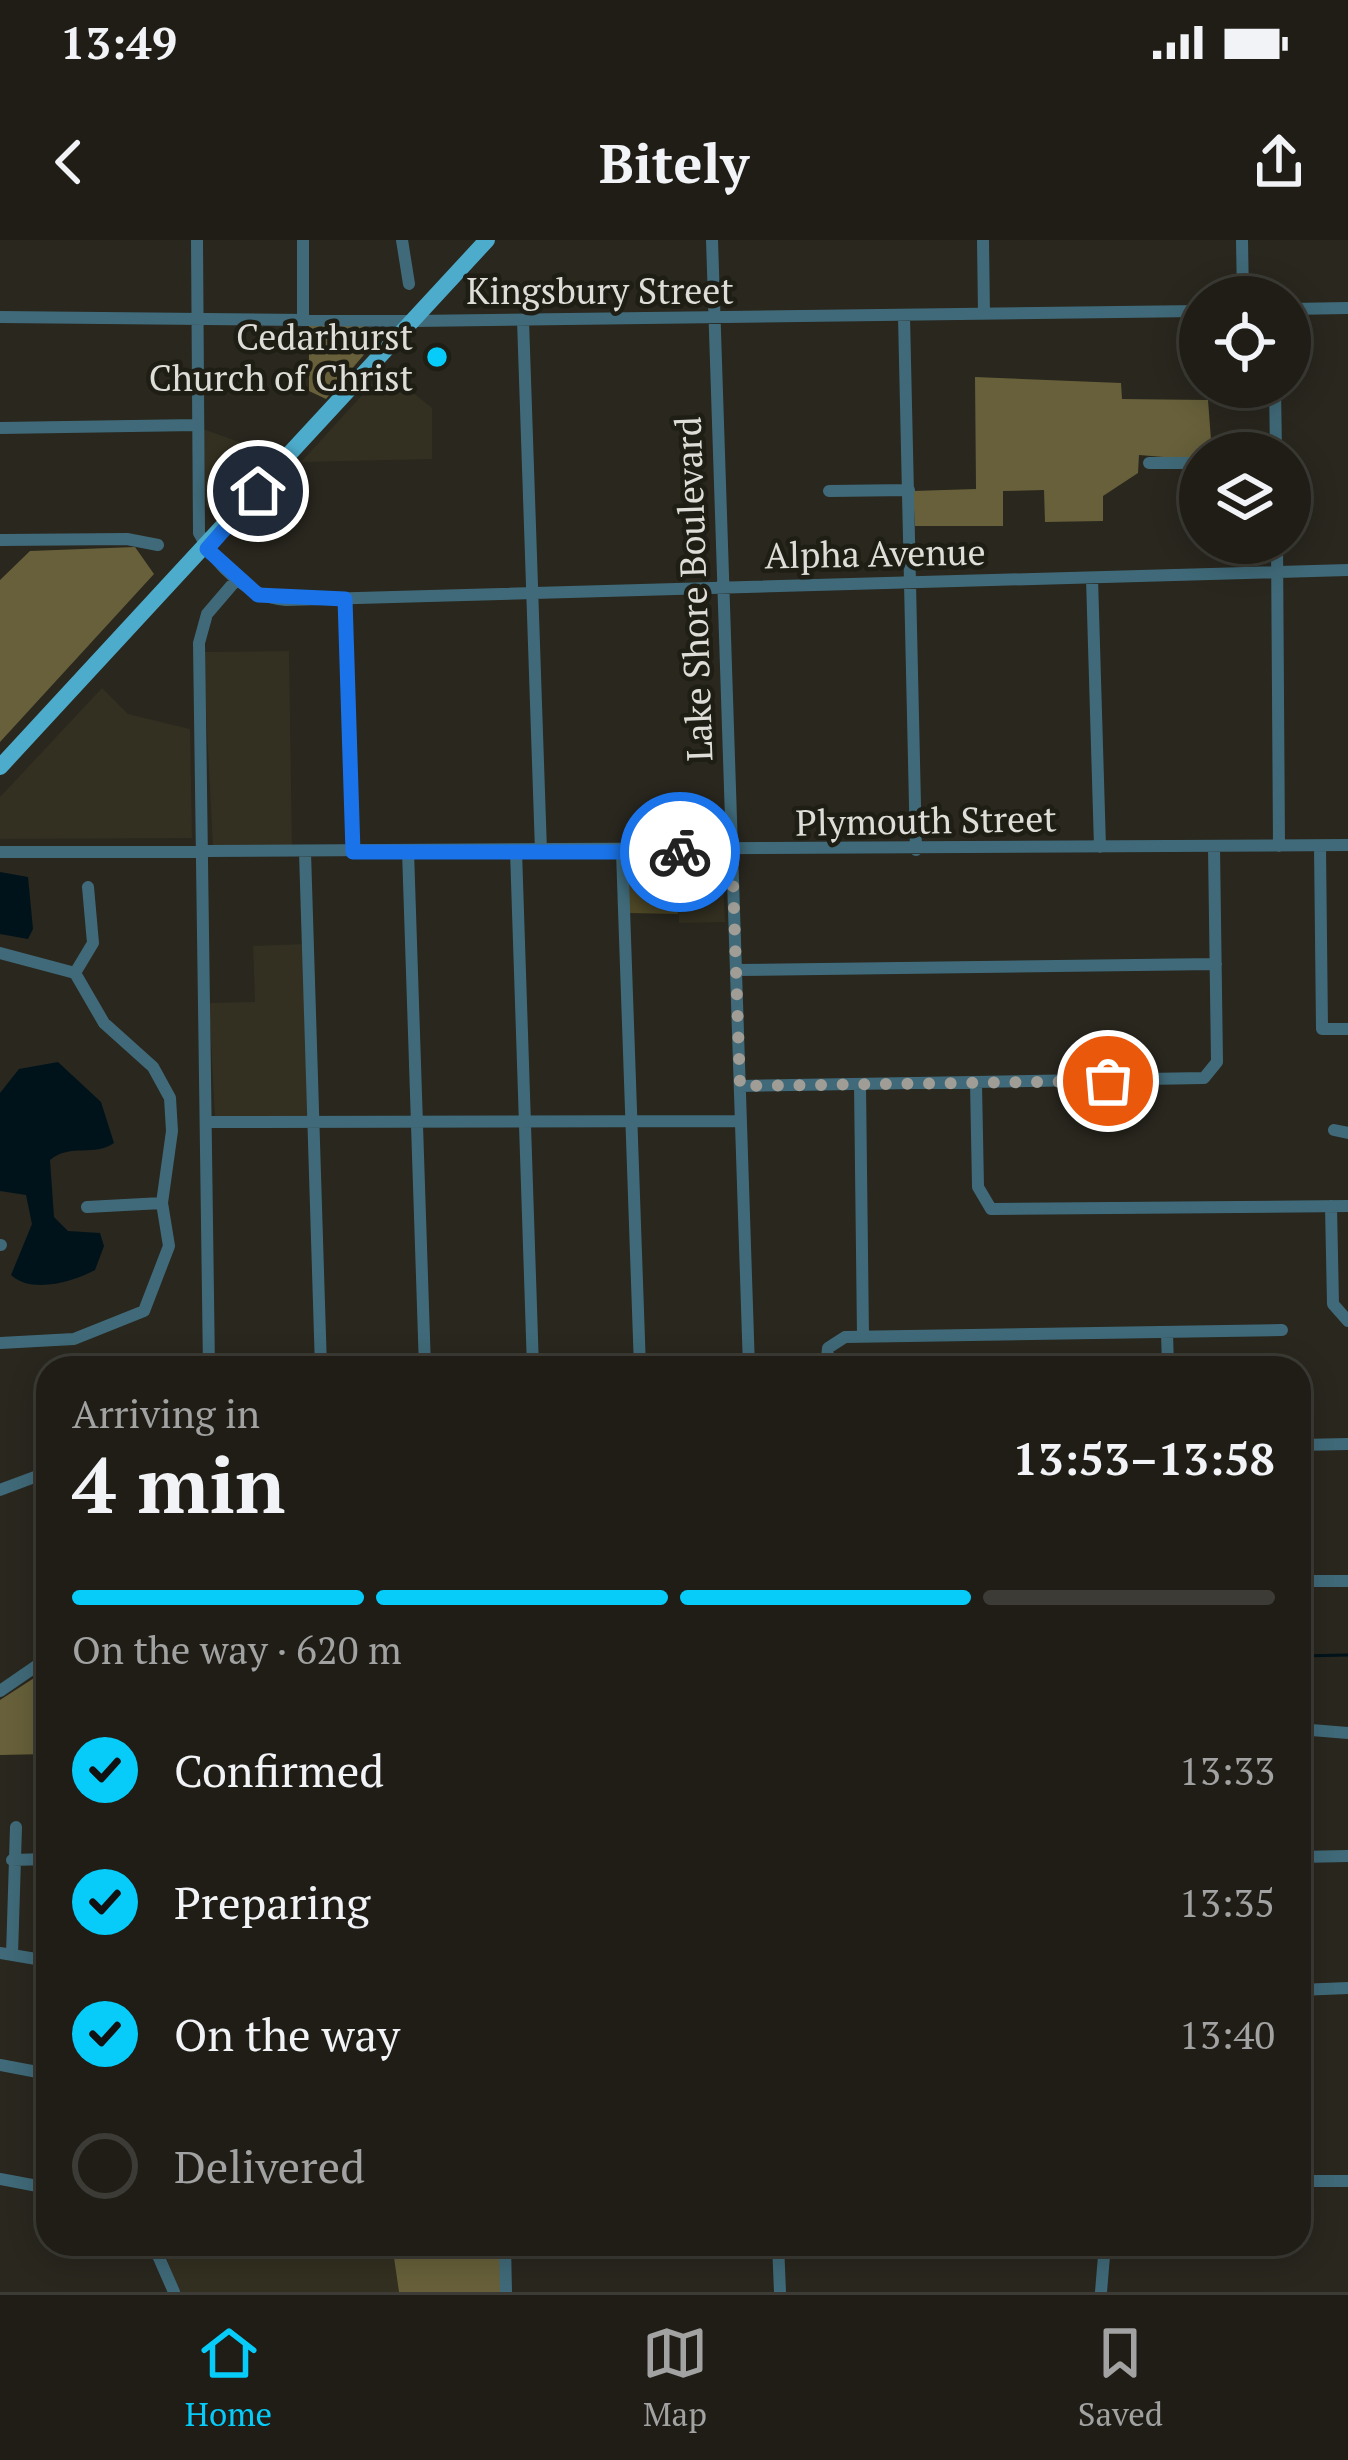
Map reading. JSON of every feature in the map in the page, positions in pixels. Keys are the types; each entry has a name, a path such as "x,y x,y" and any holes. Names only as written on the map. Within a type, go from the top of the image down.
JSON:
{"main road":[{"path":"0,767 207,549 487,240"}],"street":[{"path":"197,240 199,533 207,549"},
{"path":"303,240 303,320"},
{"path":"402,240 409,284"},
{"name":"Lake Shore Boulevard","path":"712,240 749,1356"},
{"path":"983,240 984,314"},
{"path":"1242,240 1243,276"},
{"path":"1311,309 1348,308"},
{"name":"Kingsbury Street","path":"0,317 413,321 1179,311"},
{"path":"904,316 916,850"},
{"path":"523,320 542,851"},
{"path":"0,428 197,425"},
{"path":"1149,464 1179,463"},
{"path":"830,491 909,490"},
{"path":"0,540 127,539 158,545"},
{"name":"Alpha Avenue","path":"207,549 237,580 258,595 275,599 1348,570"},
{"path":"1276,564 1279,846"},
{"path":"1091,578 1100,847"},
{"path":"209,1356 200,632 207,614 237,580"},
{"path":"345,599 353,852"},
{"name":"Plymouth Street","path":"0,852 732,852 1348,845"},
{"path":"1319,846 1322,1029 1348,1029"},
{"path":"740,1086 1195,1080 1212,1072 1214,847"},
{"path":"408,851 425,1356"},
{"path":"516,851 532,1356"},
{"path":"304,852 321,1356"},
{"path":"622,852 640,1356"},
{"path":"75,973 93,944 88,887"},
{"path":"0,953 75,973 104,1023 153,1067 170,1098 172,1131 162,1203 167,1259 144,1311 74,1339 0,1343"},
{"path":"736,970 1216,964"},
{"path":"976,1083 978,1187 992,1209 1348,1205"},
{"path":"860,1084 863,1336"},
{"path":"206,1122 741,1121"},
{"path":"87,1207 162,1203"},
{"path":"1331,1206 1333,1304 1348,1321"},
{"path":"829,1356 832,1342 863,1336 1282,1330"},
{"path":"1167,1332 1168,1356"},
{"path":"1311,1445 1348,1444"},
{"path":"0,1490 36,1476"},
{"path":"1311,1581 1348,1581"},
{"path":"0,1691 36,1666"},
{"path":"1311,1730 1348,1733"},
{"path":"16,1827 6,1954 36,1959"},
{"path":"1311,1857 1348,1856"},
{"path":"11,1860 36,1859"},
{"path":"1311,1990 1348,1988"},
{"path":"0,2065 36,2072"},
{"path":"0,2179 36,2186"},
{"path":"1311,2181 1348,2181"},
{"path":"158,2256 174,2292"},
{"path":"505,2256 506,2292"},
{"path":"778,2256 779,2292"},
{"path":"1101,2292 1104,2256"}],"shaded area":[{"path":"309,324 367,325 380,336 326,399 309,391"},
{"path":"385,370 432,408 432,459 301,462"},
{"path":"975,377 1121,383 1122,399 1179,400 1179,408 1209,408 1210,432 1179,432 1179,458 1139,455 1138,473 1103,496 1103,521 1045,522 1044,490 1003,491 1003,526 915,526 913,491 976,489"},
{"path":"203,429 276,455 220,516 206,506"},
{"path":"135,547 154,574 0,742 0,580 30,551"},
{"path":"289,651 292,847 213,847 203,652"},
{"path":"102,688 128,714 190,729 192,838 0,839 0,797"},
{"path":"626,862 677,864 678,914 628,913"},
{"path":"677,864 722,864 725,922 679,923"},
{"path":"304,944 308,1116 215,1117 209,1003 255,1002 253,946"},
{"path":"36,1677 36,1754 0,1755 0,1700"},
{"path":"166,2256 394,2256 399,2292 177,2292"},
{"path":"394,2256 501,2256 501,2292 399,2292"}],"water":[{"path":"0,872 28,877 33,929 28,939 0,934"},
{"path":"58,1062 101,1102 114,1143 66,1152 50,1160 54,1217 68,1231 100,1233 104,1246 95,1270 64,1282 29,1284 11,1275 32,1224 26,1195 0,1191 0,1093 19,1069"}],"waterway":[{"path":"1311,1656 1348,1655"}],"way so far":[{"path":"680,852 732,852 740,1086 1108,1081"}],"place":[{"name":"Cedarhurst Church of Christ","path":"437,357"}],"route":[{"path":"258,491 207,549 258,595 286,600 345,599 353,852 680,852"}]}
